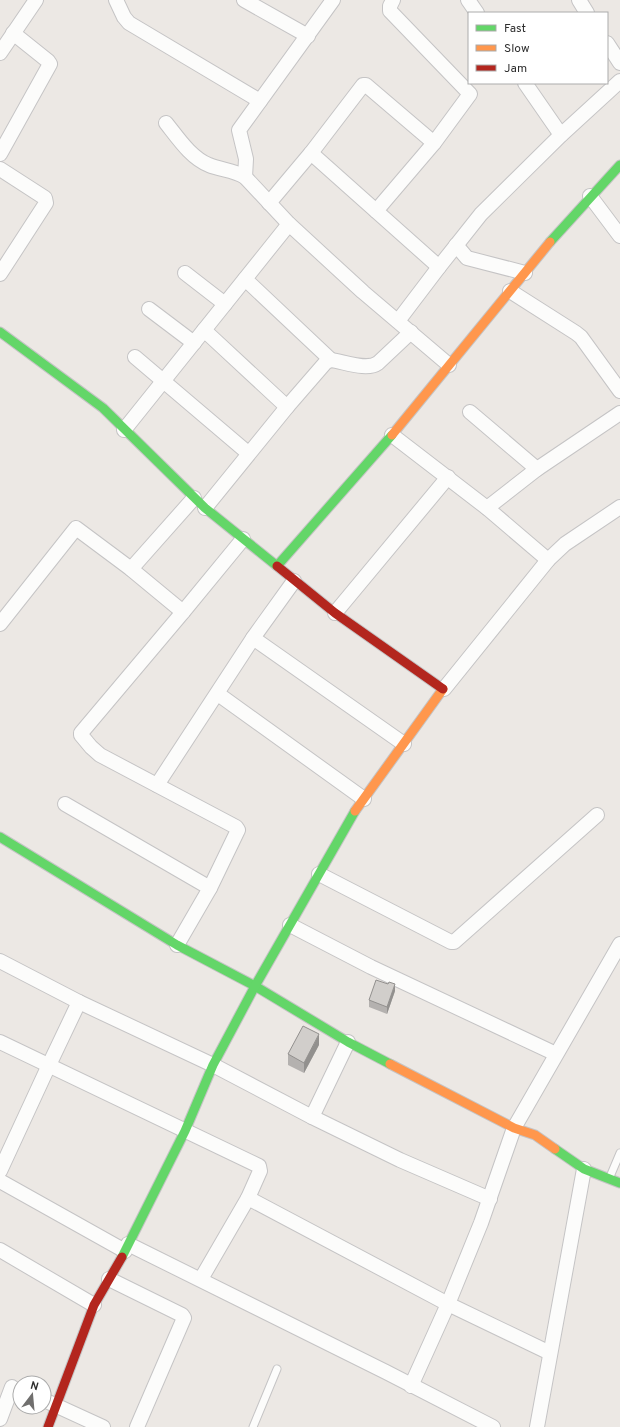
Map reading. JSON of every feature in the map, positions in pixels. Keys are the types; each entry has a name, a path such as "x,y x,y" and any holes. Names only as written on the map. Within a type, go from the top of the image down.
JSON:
{"street":[{"path":"0,53 36,0"},
{"path":"116,0 124,17 129,23 260,101"},
{"path":"244,0 308,36"},
{"path":"245,177 246,159 239,130 334,0"},
{"path":"376,211 434,143 470,93 390,11 390,6 393,0"},
{"path":"468,0 476,12"},
{"path":"579,0 586,12"},
{"path":"0,154 50,64 13,34"},
{"path":"608,45 620,63"},
{"path":"398,321 481,214 561,135 620,81"},
{"path":"270,203 364,84 434,143"},
{"path":"526,84 561,135"},
{"path":"166,123 198,159 210,166 235,172 245,177 289,224 363,292 449,364"},
{"path":"311,153 439,267"},
{"path":"277,566 392,435 449,364 590,196 620,165"},
{"path":"0,169 45,198 46,201 46,205 6,254 0,274"},
{"path":"590,196 620,236"},
{"path":"124,430 289,224"},
{"path":"456,245 467,258 525,273"},
{"path":"184,273 226,304"},
{"path":"245,279 331,360 372,367 411,332"},
{"path":"510,291 581,337 620,391"},
{"path":"149,309 194,343"},
{"path":"204,330 287,406"},
{"path":"0,332 103,408 205,508 294,581 335,613 444,689"},
{"path":"135,357 248,453"},
{"path":"205,508 287,406 325,363 331,360"},
{"path":"470,412 537,469"},
{"path":"487,508 537,469 620,413"},
{"path":"392,435 487,508 548,560"},
{"path":"335,613 448,478"},
{"path":"131,569 194,498"},
{"path":"52,1398 94,1305 126,1247 185,1131 213,1065 255,986 353,814 444,689 548,560 565,544 620,507"},
{"path":"0,624 75,528 131,569 183,612"},
{"path":"177,945 210,888 238,830 236,827 158,784 100,755 91,747 81,733 243,539"},
{"path":"158,784 218,694 253,638 294,581"},
{"path":"253,638 404,744"},
{"path":"218,694 364,799"},
{"path":"65,804 210,888"},
{"path":"319,874 453,943 597,815"},
{"path":"0,837 177,945 255,986 348,1042 514,1128 535,1135 584,1169 620,1183"},
{"path":"290,925 371,967 556,1054"},
{"path":"411,1386 448,1304 490,1200 514,1128 620,944"},
{"path":"0,962 213,1065 312,1117 400,1160 490,1200"},
{"path":"0,1171 80,1002"},
{"path":"0,1042 259,1166 260,1171 248,1198 201,1279"},
{"path":"312,1117 348,1042"},
{"path":"537,1427 584,1169"},
{"path":"0,1181 126,1247 201,1279 492,1427"},
{"path":"248,1198 448,1304 550,1353"},
{"path":"0,1250 94,1305"},
{"path":"109,1279 182,1315 184,1318 137,1427"},
{"path":"0,1419 11,1387"},
{"path":"52,1403 103,1427"},
{"path":"48,1427 49,1415"}],"lane":[{"path":"609,1179 620,1153"},
{"path":"253,1427 277,1369"}],"building":[{"path":"376,980 388,984 389,982 395,984 387,1007 369,1000"},
{"path":"303,1026 319,1034 304,1063 288,1054"}],"traffic: fast":[{"path":"550,242 620,165"},
{"path":"0,332 103,408 205,508 277,566 392,435"},
{"path":"122,1257 185,1131 213,1065 255,986 355,811"},
{"path":"0,837 177,945 255,986 348,1042 390,1064"},
{"path":"555,1149 584,1169 620,1183"}],"traffic: slow":[{"path":"392,435 550,242"},
{"path":"355,811 443,689"},
{"path":"390,1064 514,1128 535,1135 555,1149"}],"traffic: jam":[{"path":"277,566 335,613 443,689"},
{"path":"48,1427 94,1305 122,1257"}]}
